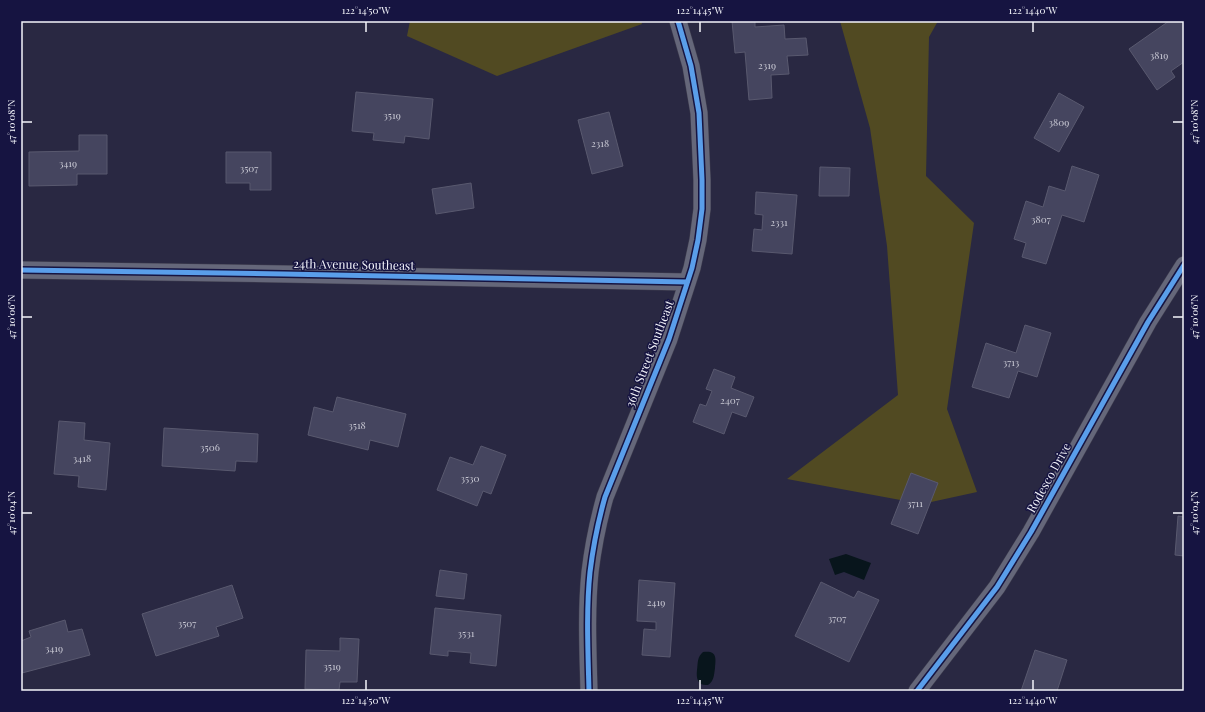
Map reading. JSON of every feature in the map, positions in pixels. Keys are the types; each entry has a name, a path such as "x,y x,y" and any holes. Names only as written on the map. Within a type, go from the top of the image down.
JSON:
{"street":[{"name":"36th Street Southeast","path":"589,691 588,621 590,572 599,520 605,497 669,339 692,268 698,240 702,209 699,113 691,66 678,21"},
{"name":"Rodesco Drive","path":"917,691 997,587 1031,532 1148,322 1184,265"},
{"name":"24th Avenue Southeast","path":"21,270 687,282"}],"shaded area":[{"path":"410,21 641,21 642,24 497,76 407,36"},
{"path":"840,21 938,21 929,37 926,176 974,223 947,409 977,492 922,504 787,479 898,395 887,246 870,128"},
{"path":"846,554 871,563 864,580 844,572 835,575 829,559"},
{"path":"703,652 711,652 715,656 713,678 708,685 700,683 697,676 698,660"}],"building":[{"path":"732,21 755,21 755,27 784,25 785,39 806,38 808,55 787,56 789,74 771,75 772,98 749,100 745,52 735,53"},
{"path":"1169,21 1182,21 1184,24 1184,62 1171,71 1175,77 1157,90 1129,49"},
{"path":"356,92 433,99 429,139 405,136 404,143 373,140 374,133 352,131"},
{"path":"1059,93 1084,107 1059,152 1034,138"},
{"path":"609,112 623,166 592,174 578,120"},
{"path":"79,135 107,135 107,174 77,174 77,185 29,186 29,152 79,151"},
{"path":"226,152 271,152 271,190 250,190 250,183 226,183"},
{"path":"1072,166 1099,175 1084,222 1062,215 1046,264 1022,257 1026,243 1014,239 1026,201 1043,207 1049,186 1065,191"},
{"path":"820,167 850,168 849,196 819,196"},
{"path":"471,183 474,208 436,214 432,189"},
{"path":"756,192 797,195 792,254 752,251 754,229 762,230 763,215 755,214"},
{"path":"1025,325 1051,333 1037,377 1018,371 1009,398 972,387 986,343 1016,353"},
{"path":"714,369 735,377 731,388 754,397 746,417 732,412 724,434 693,422 700,404 706,406 712,391 706,389"},
{"path":"337,397 406,414 398,447 370,440 368,450 308,435 314,407 333,412"},
{"path":"59,421 85,423 84,440 110,443 106,490 78,487 79,476 54,474"},
{"path":"164,428 258,434 257,462 236,461 235,471 162,466"},
{"path":"481,446 506,455 491,494 483,491 477,506 437,490 450,457 473,465"},
{"path":"911,473 938,483 918,534 891,524"},
{"path":"1178,516 1184,517 1184,556 1175,555"},
{"path":"440,570 467,574 464,599 436,596"},
{"path":"639,580 675,583 670,657 642,655 644,629 656,630 656,622 637,621"},
{"path":"821,582 854,598 858,591 879,600 849,662 795,636"},
{"path":"232,585 243,618 216,627 219,636 156,656 142,614"},
{"path":"435,608 501,615 496,666 470,663 471,653 448,651 448,656 430,654"},
{"path":"65,620 68,632 82,629 90,655 22,673 21,641 31,637 29,631"},
{"path":"340,638 359,639 357,682 340,682 339,690 305,689 306,650 340,651"},
{"path":"1035,650 1067,660 1057,691 1021,691"}],"cycle path":[{"path":"589,691 588,602 590,572 600,516 605,497 669,339 692,268 698,240 702,209 699,113 691,66 678,21"},
{"path":"917,691 997,587 1031,532 1148,322 1184,265"},
{"path":"21,270 687,282"}]}
